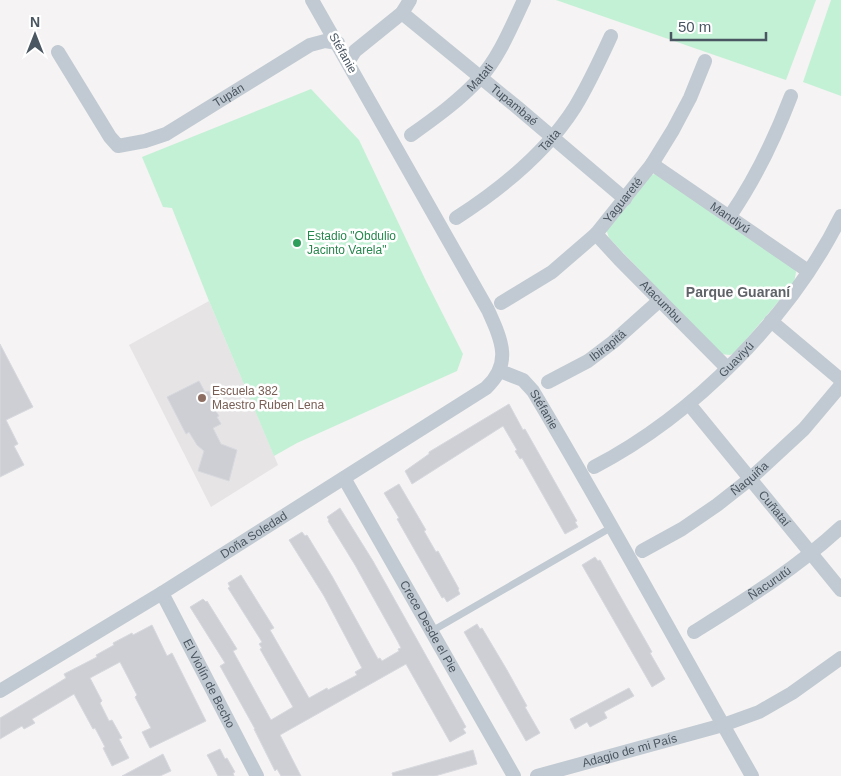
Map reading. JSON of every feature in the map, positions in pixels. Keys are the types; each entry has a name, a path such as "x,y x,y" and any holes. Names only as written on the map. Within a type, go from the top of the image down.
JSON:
{"street":[{"name":"Stéfanie","path":"312,0 488,310 502,343 503,356 500,371 523,380 533,391 752,776"},
{"path":"348,62 355,51 374,38 402,13 410,0"},
{"name":"Matati","path":"411,135 438,115 481,78 504,41 524,0"},
{"name":"Tupambaé","path":"402,13 624,199"},
{"name":"Taita","path":"456,218 498,189 552,137 582,96 611,36"},
{"name":"Tupán","path":"58,52 118,146 145,141 166,134 310,45 325,41 338,43"},
{"name":"Yaguareté","path":"501,303 552,272 596,234 652,164 682,114 705,61"},
{"path":"730,216 744,196 769,149 791,96"},
{"name":"Mandiyú","path":"652,164 808,271"},
{"name":"Guaviyú","path":"594,466 640,439 689,404 727,368 771,322 839,224"},
{"name":"Atacumbu","path":"596,234 727,368"},
{"name":"Ibirapitá","path":"548,382 588,361 613,342 660,300"},
{"path":"771,322 841,380"},
{"name":"Doña Soledad","path":"0,691 162,593 486,388 495,380 500,371"},
{"name":"Ñaquiña","path":"642,552 682,530 750,479 804,429 841,385"},
{"name":"Cuñataí","path":"689,404 841,590"},
{"name":"Crece Desde el Pie","path":"344,478 514,776"},
{"name":"Ñacurutú","path":"694,632 751,596 841,527"},
{"name":"El Violín de Becho","path":"162,593 257,776"},
{"name":"Adagio de mi País","path":"537,776 723,725 759,712 792,693 841,658"}],"lane":[{"path":"432,631 612,527"}],"shaded area":[{"name":"Escuela 382 Maestro Ruben Lena","path":"209,301 278,465 211,507 129,345"}],"green space":[{"path":"556,0 816,0 786,80"},
{"path":"831,0 841,0 841,96 803,82"},
{"name":"Estadio \"Obdulio Jacinto Varela\"","path":"311,89 359,140 463,354 457,371 297,443 274,456 172,208 163,207 142,157"},
{"path":"658,173 794,267 796,272 794,283 735,353 730,355 720,354 609,238 606,229 651,175"}],"building":[{"path":"0,344 33,407 6,420 18,444 14,446 24,465 0,477"},
{"path":"199,381 205,392 209,391 215,403 212,405 219,416 217,417 221,424 213,428 221,444 237,450 229,481 198,471 204,451 197,445 189,432 186,434 167,397"},
{"path":"509,404 577,521 575,522 578,527 565,534 522,458 520,459 515,451 517,450 503,426 412,484 405,471 429,454 429,452"},
{"path":"399,484 426,530 424,531 436,552 438,551 459,589 460,594 447,602 444,597 442,598 384,493"},
{"path":"340,508 373,561 466,727 463,729 466,733 450,742 406,664 280,735 301,776 281,776 277,769 275,771 255,729 220,666 225,663 190,607 203,599 207,601 237,649 233,651 271,720 293,707 260,649 262,648 259,644 262,642 228,588 230,587 228,583 241,575 274,628 270,630 309,698 357,675 355,672 362,668 324,596 289,540 302,532 305,536 307,535 332,576 378,659 380,658 382,661 399,651 398,649 401,648 398,642 328,521 327,517"},
{"path":"595,557 598,561 600,560 652,652 650,653 665,679 652,687 582,565"},
{"path":"477,624 480,629 482,628 507,670 540,733 526,741 464,632"},
{"path":"152,625 167,656 172,653 206,721 150,748 142,732 151,728 120,662 90,678 102,701 100,703 109,721 112,720 122,738 119,739 129,758 112,766 95,728 93,729 74,694 32,719 35,723 24,729 22,726 0,739 0,718 66,678 64,674 97,657 96,655 114,645 113,643"},
{"path":"629,688 634,696 604,712 607,718 590,727 587,722 575,729 570,719"},
{"path":"220,749 235,772 233,773 234,776 218,776 207,755"},
{"path":"473,750 477,764 435,776 393,776 392,773"},
{"path":"163,754 171,771 160,776 122,776"}],"place":[{"name":"Estadio \"Obdulio Jacinto Varela\"","path":"297,243"},
{"name":"Escuela 382 Maestro Ruben Lena","path":"202,398"}],"district":[{"name":"Parque Guaraní","path":"738,292"}]}
